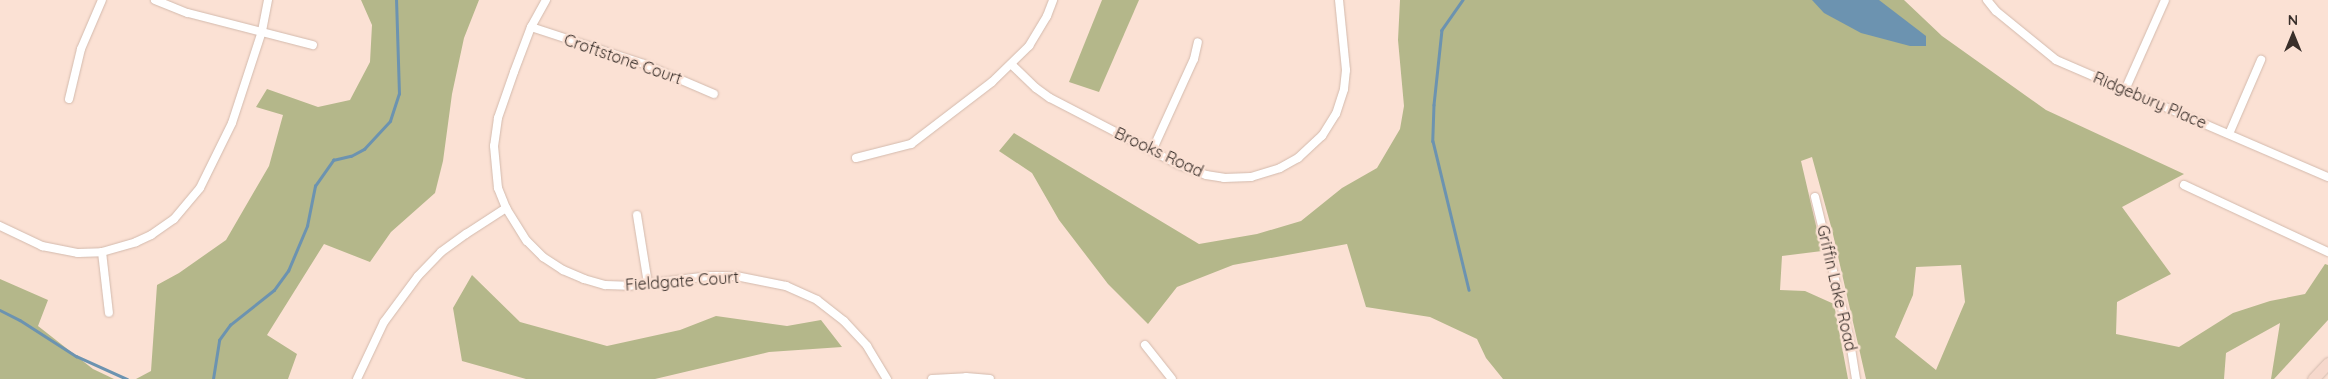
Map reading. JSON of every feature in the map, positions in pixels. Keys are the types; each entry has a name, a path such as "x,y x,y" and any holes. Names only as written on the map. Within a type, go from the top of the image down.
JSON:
{"street":[{"path":"69,99 81,49 102,0"},
{"path":"155,0 188,13 313,45"},
{"path":"0,226 42,246 78,253 102,252 120,248 151,235 174,219 192,199 212,166 232,123 262,31 268,0"},
{"name":"Fieldgate Court","path":"546,0 531,27 504,100 494,137 495,175 506,208 527,241 543,257 563,270 605,285 628,286 708,276 736,276 786,286 817,300 844,321 867,346 887,379"},
{"path":"856,158 911,144 1012,65 1038,32 1053,0"},
{"name":"Brooks Road","path":"1012,65 1036,88 1050,98 1152,151 1206,175 1240,179 1280,168 1308,151 1327,129 1340,105 1344,89 1346,58 1339,0"},
{"name":"Ridgebury Place","path":"1987,0 1996,11 2056,60 2328,176"},
{"path":"2125,90 2165,0"},
{"name":"Croftstone Court","path":"531,27 644,64 714,94"},
{"path":"1152,151 1194,59 1198,42"},
{"path":"2229,134 2261,60"},
{"path":"2184,185 2328,252"},
{"name":"Griffin Lake Road","path":"1816,197 1849,336 1856,379"},
{"path":"357,379 384,322 418,276 442,252 506,208"},
{"path":"636,215 648,284"},
{"path":"102,252 109,314"},
{"path":"1145,345 1172,379"},
{"path":"2313,379 2328,363"},
{"path":"932,379 966,377 990,379"}],"green space":[{"path":"361,0 479,0 464,38 452,94 443,161 435,193 391,232 370,262 324,244 267,335 297,354 288,379 136,379 151,371 157,285 179,273 226,240 269,166 283,115 256,107 267,89 318,107 350,100 370,62 372,25"},
{"path":"1102,0 1139,0 1099,92 1069,82"},
{"path":"1400,0 1904,0 1942,36 2046,110 2184,174 2122,207 2171,274 2117,302 2116,334 2179,347 2233,313 2270,301 2305,294 2325,264 2328,265 2328,320 2274,379 2271,379 2280,323 2226,353 2224,379 1866,379 1832,230 1812,157 1801,161 1822,251 1782,256 1780,290 1805,291 1834,304 1848,379 1503,379 1486,358 1477,339 1430,317 1366,307 1347,244 1233,265 1177,287 1148,324 1108,284 1059,220 1032,173 999,151 1014,133 1199,244 1257,234 1301,221 1342,188 1377,168 1400,129 1404,106 1398,40","holes":["1961,265 1965,302 1936,370 1895,337 1913,295 1916,267"]},
{"path":"472,275 520,322 607,346 680,330 716,316 787,326 821,320 842,347 769,352 655,379 526,379 462,361 453,308"},
{"path":"0,279 48,300 38,326 93,369 114,379 0,379"}],"water":[{"path":"1812,0 1879,0 1926,36 1926,46 1910,46 1861,33 1824,13"}],"waterway":[{"path":"213,379 219,340 230,325 274,290 288,271 307,226 315,186 333,160 351,156 364,149 390,121 399,94 396,0"},
{"path":"1463,0 1442,30 1434,105 1433,141 1469,290"},
{"path":"0,310 20,320 76,356 127,379"}]}
